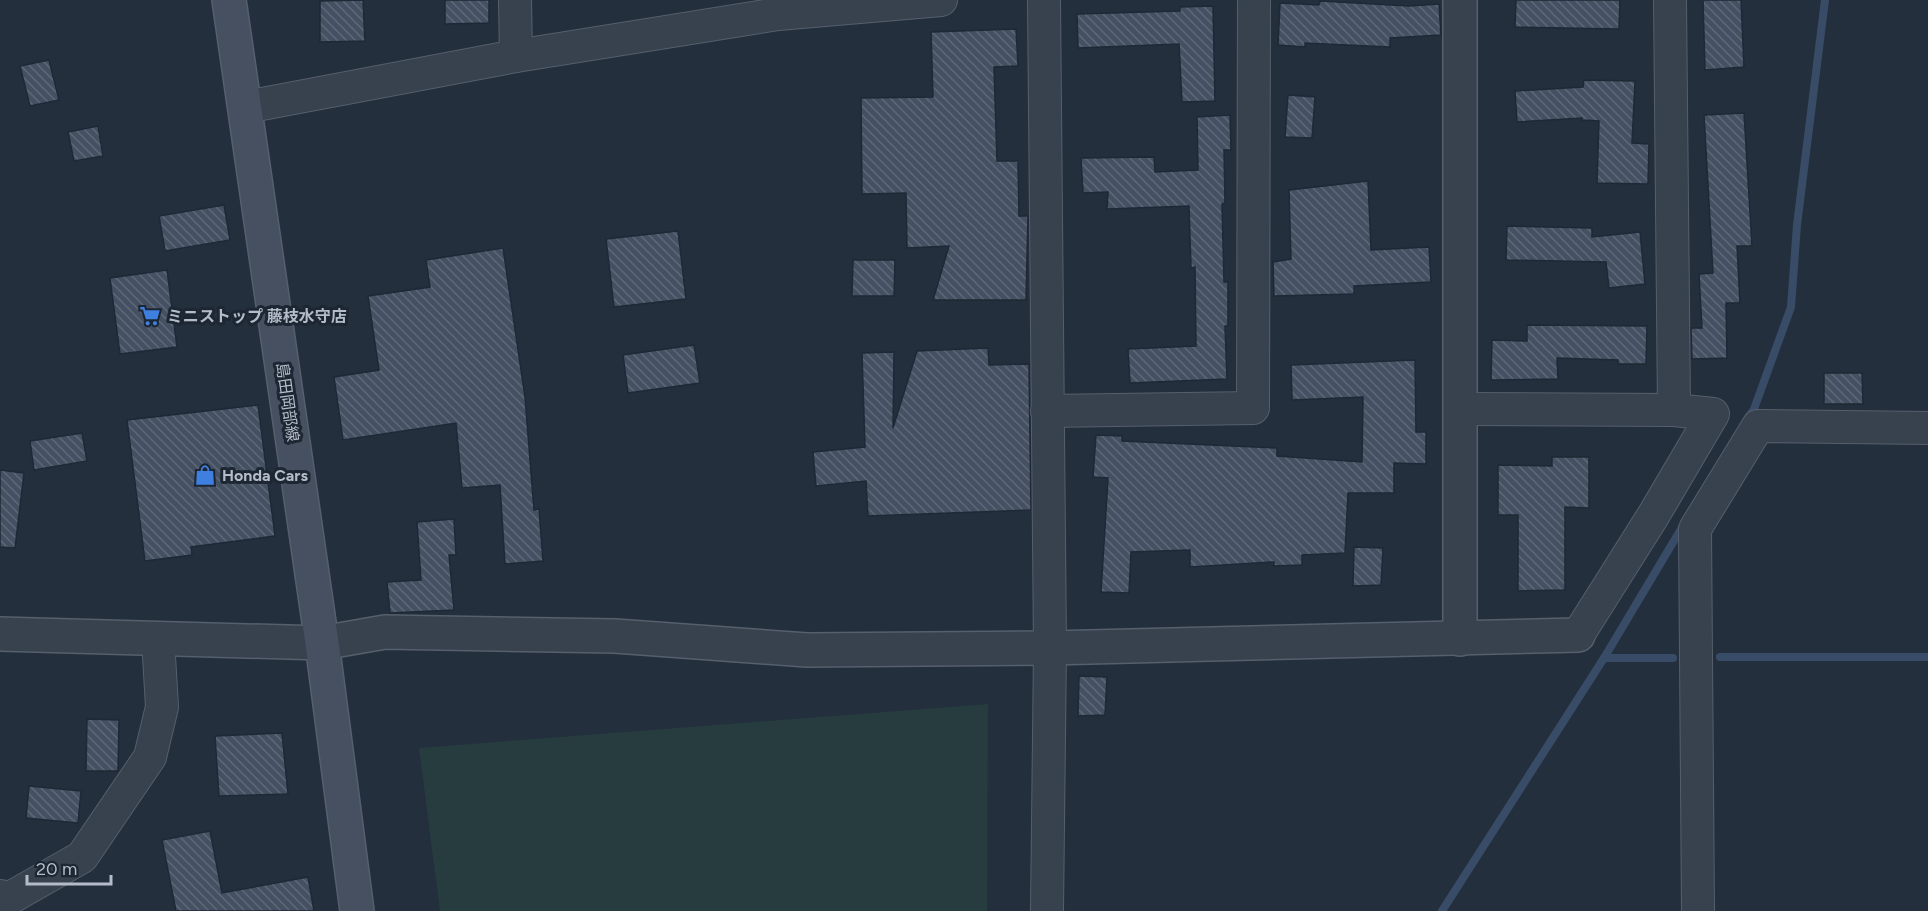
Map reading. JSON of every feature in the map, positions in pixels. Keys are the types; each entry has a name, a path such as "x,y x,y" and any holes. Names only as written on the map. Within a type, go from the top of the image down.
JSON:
{"main road":[{"name":"島田岡部線","path":"229,0 322,643 357,911"}],"street":[{"path":"514,0 516,56"},
{"path":"246,107 777,7 941,0"},
{"path":"1044,0 1050,648 1047,911"},
{"path":"1047,411 1253,408 1254,0"},
{"path":"1460,0 1460,639"},
{"path":"1670,0 1674,410"},
{"path":"0,634 322,643 385,633 615,636 807,650 1050,648 1460,639 1578,634 1653,516 1713,414 1674,410 1461,409"},
{"path":"1698,911 1695,529 1758,426 1928,428"},
{"path":"1653,516 1695,529"},
{"path":"9,902 82,857 150,757 162,707 158,639"}],"green space":[{"path":"988,704 987,911 440,911 419,748"}],"building":[{"path":"363,0 365,41 320,42 320,1"},
{"path":"445,0 489,0 489,23 445,24"},
{"path":"1516,0 1620,0 1619,29 1515,27"},
{"path":"1703,0 1741,0 1744,67 1705,70"},
{"path":"1320,1 1409,6 1439,4 1441,35 1390,38 1390,47 1305,43 1305,47 1278,45 1280,3 1319,5"},
{"path":"1213,6 1215,101 1182,102 1179,44 1078,48 1077,14 1180,11 1180,7"},
{"path":"1016,29 1018,66 994,67 997,161 1018,161 1019,216 1028,216 1026,300 933,300 949,246 907,248 906,193 862,194 861,98 933,97 931,32"},
{"path":"49,60 59,100 30,106 20,66"},
{"path":"1584,80 1635,81 1632,143 1649,144 1648,184 1597,183 1599,121 1582,120 1582,118 1517,122 1515,91 1583,87"},
{"path":"1288,95 1315,97 1312,138 1285,137"},
{"path":"1744,113 1752,246 1737,246 1740,303 1726,303 1727,358 1692,359 1691,328 1702,328 1699,274 1713,273 1704,115"},
{"path":"1230,115 1231,150 1224,150 1225,203 1222,204 1224,282 1228,282 1228,326 1225,326 1227,379 1130,383 1128,349 1196,346 1195,267 1191,268 1189,206 1107,209 1108,192 1083,193 1081,158 1154,157 1155,172 1198,170 1197,117"},
{"path":"98,126 103,156 74,161 68,132"},
{"path":"1368,181 1371,250 1429,247 1431,282 1354,286 1354,294 1274,296 1273,262 1291,259 1289,190"},
{"path":"224,205 230,240 165,251 159,216"},
{"path":"1507,226 1592,228 1592,237 1640,232 1645,284 1609,288 1606,262 1506,260"},
{"path":"678,231 686,299 614,307 606,239"},
{"path":"503,248 525,397 534,510 539,509 543,561 505,564 500,485 462,488 456,423 343,440 334,377 379,370 368,296 430,287 426,260"},
{"path":"853,260 895,260 894,296 852,296"},
{"path":"167,270 177,347 120,354 110,278"},
{"path":"1527,325 1647,326 1646,364 1618,364 1618,360 1557,358 1558,379 1491,380 1492,340 1527,341"},
{"path":"694,345 700,383 628,393 623,355"},
{"path":"988,348 989,365 1029,364 1031,510 868,516 866,481 816,486 813,452 865,447 862,353 894,352 893,428 917,351"},
{"path":"1415,360 1416,432 1426,432 1426,464 1394,463 1394,493 1348,493 1345,553 1302,555 1302,565 1274,566 1274,562 1190,567 1190,550 1131,552 1129,593 1101,592 1108,478 1093,477 1096,435 1122,436 1122,441 1277,448 1277,456 1362,462 1363,397 1292,400 1291,365"},
{"path":"1824,373 1862,373 1863,404 1824,404"},
{"path":"258,405 275,536 191,547 192,555 145,561 127,420"},
{"path":"82,433 87,461 34,470 30,441"},
{"path":"1552,457 1589,457 1589,508 1565,507 1565,590 1518,591 1518,515 1498,515 1498,465 1552,466"},
{"path":"0,470 24,473 15,548 0,547"},
{"path":"454,519 456,555 449,555 454,610 390,613 387,582 421,580 417,522"},
{"path":"1354,547 1383,548 1381,585 1353,586"},
{"path":"1079,676 1107,677 1105,715 1078,716"},
{"path":"87,719 119,720 118,771 86,771"},
{"path":"282,733 288,794 219,796 215,736"},
{"path":"29,786 81,791 78,823 26,818"},
{"path":"210,831 222,893 308,877 314,911 176,911 162,840"}],"waterway":[{"path":"1746,421 1754,409 1791,307 1797,225 1825,0"},
{"path":"1442,911 1604,658 1684,524"},
{"path":"1720,657 1928,657"},
{"path":"1604,658 1673,658"}],"place":[{"name":"ミニストップ 藤枝水守店","path":"150,316"},
{"name":"Honda Cars","path":"205,475"}]}
